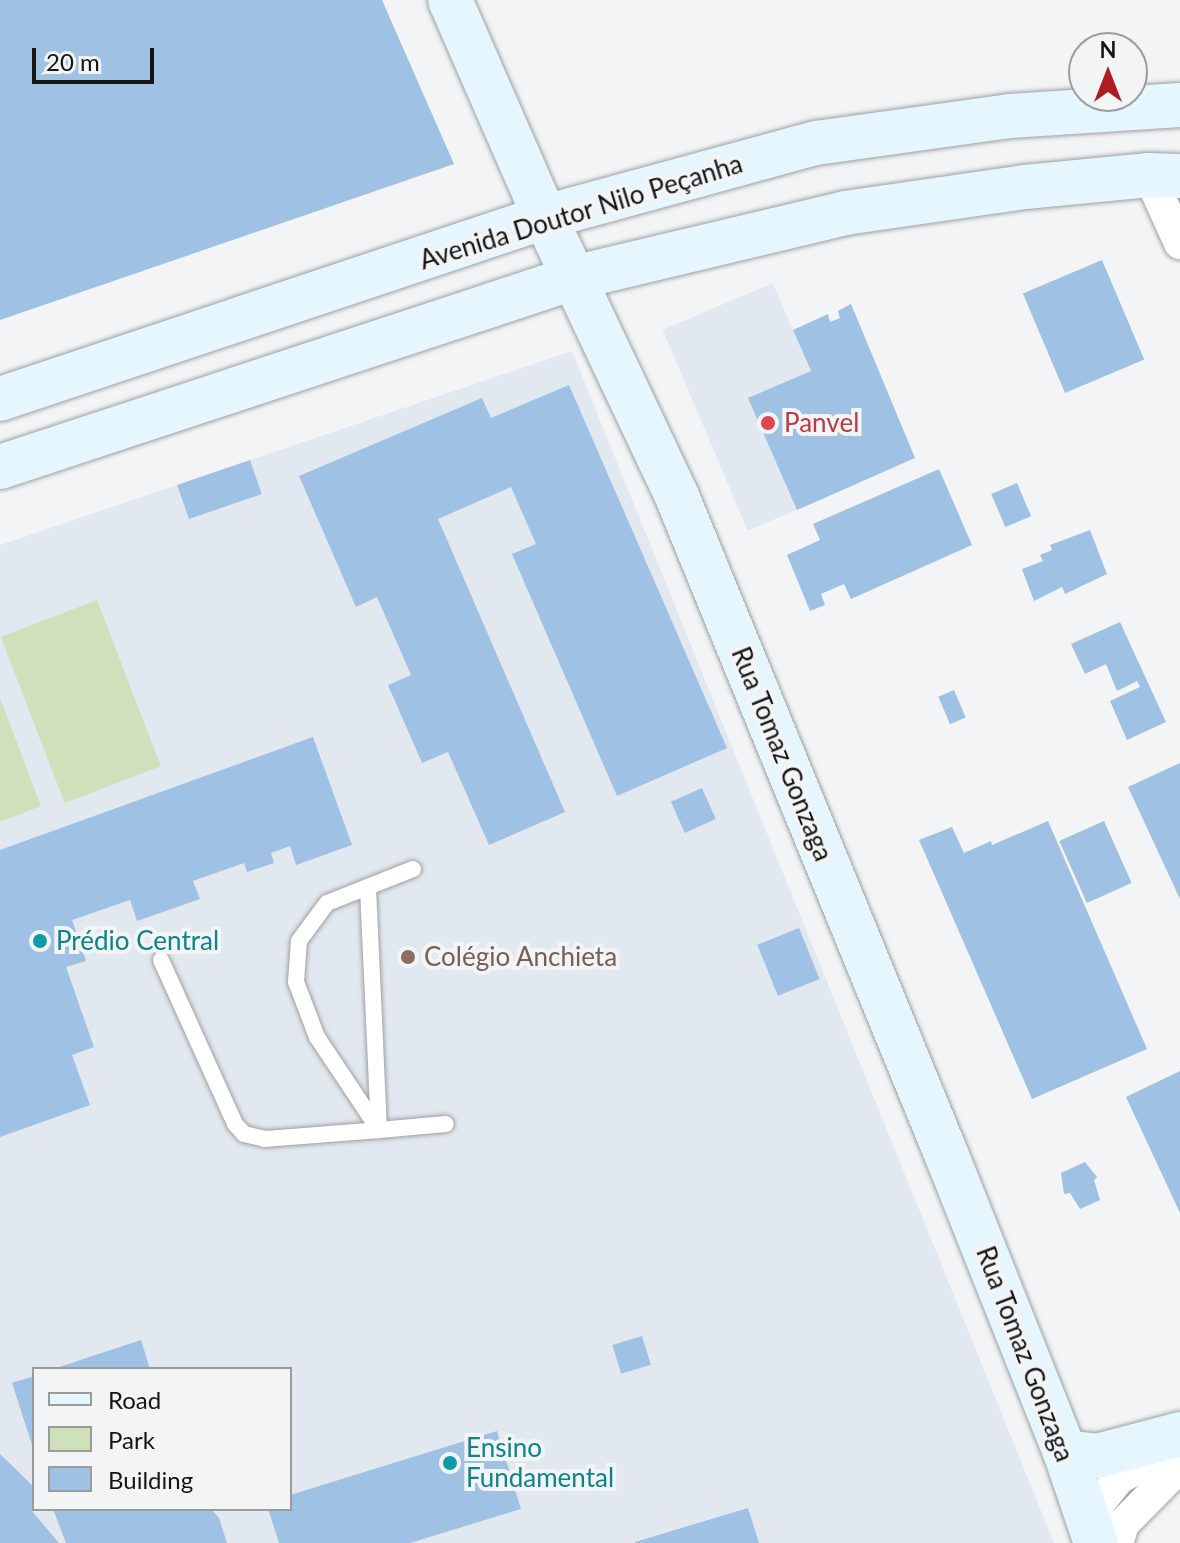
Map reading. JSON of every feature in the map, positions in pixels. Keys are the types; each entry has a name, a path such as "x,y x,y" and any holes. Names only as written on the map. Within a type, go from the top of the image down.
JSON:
{"main road":[{"name":"Rua Tomaz Gonzaga","path":"450,0 545,217 676,494 1100,1535"},
{"name":"Avenida Doutor Nilo Peçanha","path":"0,399 545,217 816,143 1010,116 1180,105"},
{"path":"0,467 573,278 845,213 1025,187 1164,176"},
{"path":"1065,1452 1097,1456 1180,1434"}],"street":[{"path":"1164,176 1180,243"},
{"path":"1100,1535 1119,1478 1180,1445"},
{"path":"1100,1535 1123,1524 1180,1466"}],"lane":[{"path":"379,1130 317,1037 296,982 299,941 327,903 413,869"},
{"path":"368,887 379,1130"},
{"path":"161,960 235,1124 244,1134 265,1139 446,1124"}],"shaded area":[{"name":"Panvel","path":"773,283 858,484 748,531 663,330"},
{"name":"Colégio Anchieta","path":"572,351 1054,1543 0,1543 0,545"}],"green space":[{"path":"97,600 161,766 65,803 1,637"},
{"path":"0,698 41,806 0,822"}],"building":[{"path":"0,0 382,0 454,164 0,320"},
{"path":"1102,260 1144,359 1065,393 1023,294"},
{"path":"851,304 915,458 797,510 748,398 811,371 793,330 828,314 830,322 840,318 838,311"},
{"path":"569,385 727,748 617,796 512,554 536,544 511,487 438,519 565,812 489,845 448,752 422,763 388,685 411,675 377,597 356,607 299,476 482,398 491,418"},
{"path":"250,460 262,494 189,519 177,485"},
{"path":"939,469 972,545 851,599 844,584 821,594 825,605 810,611 787,555 820,540 813,524"},
{"path":"1017,483 1031,516 1005,527 991,494"},
{"path":"1090,530 1107,574 1065,594 1062,587 1034,601 1022,569 1043,561 1040,555 1052,550 1050,545"},
{"path":"1120,622 1166,722 1127,740 1110,701 1140,687 1137,681 1117,691 1106,664 1085,674 1071,644"},
{"path":"954,690 966,718 950,724 938,697"},
{"name":"Prédio Central","path":"313,737 352,845 296,865 290,846 271,853 274,863 247,872 244,863 193,881 200,899 137,921 130,900 72,920 86,961 66,967 94,1047 72,1055 90,1105 0,1137 0,850"},
{"path":"1180,763 1180,899 1128,787"},
{"path":"702,788 716,819 685,833 671,802"},
{"path":"1048,821 1147,1049 1032,1099 919,840 952,827 964,853 991,841 992,845"},
{"path":"1104,821 1132,883 1087,903 1059,841"},
{"path":"799,928 820,979 778,996 757,945"},
{"path":"1180,1071 1180,1213 1126,1097"},
{"path":"1085,1162 1097,1177 1094,1180 1100,1200 1080,1209 1070,1193 1064,1194 1061,1173"},
{"path":"642,1336 651,1365 621,1374 612,1345"},
{"path":"141,1340 149,1367 59,1367"},
{"path":"32,1377 32,1445 12,1383"},
{"name":"Ensino Fundamental","path":"497,1431 521,1509 410,1543 279,1543 269,1511 292,1511 292,1494"},
{"path":"0,1454 32,1485 32,1511 59,1543 0,1543"},
{"name":"Ensino Fundamental","path":"748,1508 759,1543 635,1543 635,1542"},
{"path":"54,1511 213,1511 219,1518 227,1543 66,1543"}],"place":[{"name":"Panvel","path":"768,423"},
{"name":"Prédio Central","path":"40,941"},
{"name":"Colégio Anchieta","path":"408,957"},
{"name":"Ensino Fundamental","path":"450,1463"}]}
